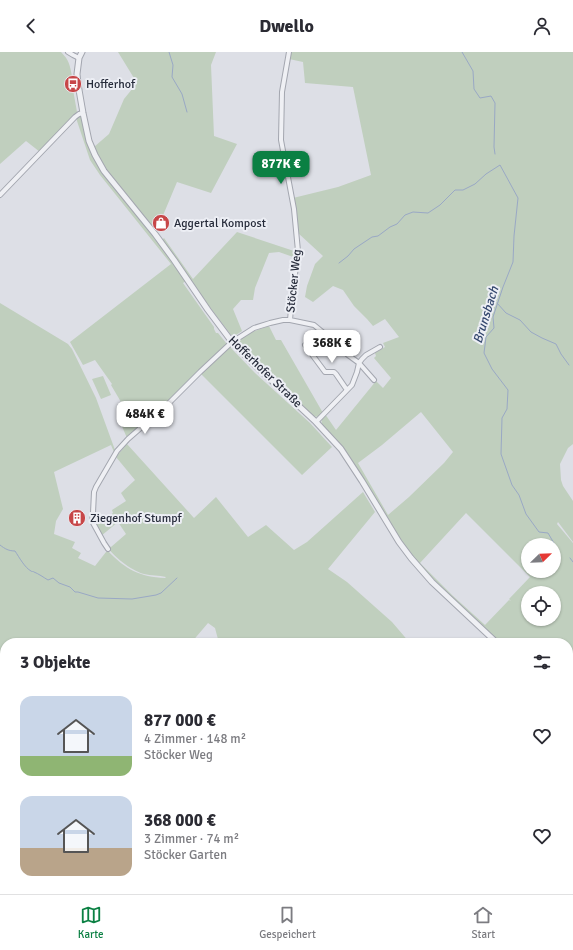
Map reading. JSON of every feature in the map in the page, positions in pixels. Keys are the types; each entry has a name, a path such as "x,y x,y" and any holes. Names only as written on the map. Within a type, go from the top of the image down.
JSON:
{"street":[{"path":"68,52 80,58"},
{"name":"Hofferhofer Straße","path":"82,52 77,74 83,113 91,148 104,170 151,228 232,342 334,441 352,465 399,542 411,558 432,582 492,638"},
{"name":"Stöcker Weg","path":"290,52 282,92 281,140 294,209 298,251 290,320"},
{"path":"0,195 75,117 83,113"},
{"path":"108,549 92,521 94,492 117,451 232,342 254,328 270,323 290,320 315,326 359,363 374,380"},
{"path":"305,345 325,372 334,372 347,390"},
{"path":"316,422 352,385 359,363 366,355 380,347"}],"green space":[{"path":"0,52 61,52 70,66 72,77 70,78 77,112 40,152 26,141 0,164"},
{"path":"118,52 216,52 211,65 214,136 237,144 211,193 177,182 159,225 155,229 103,165 94,147 109,134 124,99 137,83"},
{"path":"291,52 573,52 573,444 568,448 560,464 563,486 573,501 573,542 558,522 557,524 573,543 573,638 495,638 418,564 322,425 322,419 325,414 336,430 376,381 383,388 391,378 374,358 376,356 375,353 385,347 383,343 399,337 385,319 373,326 354,306 343,290 333,286 313,302 305,297 307,286 315,264 323,256 298,233 293,198 338,187 371,175 353,87 305,83 303,62 289,59","holes":["421,412 453,452 444,463 409,497 388,515 358,463","466,513 521,568 521,538 561,538 561,578 529,578 521,586 561,586 561,626 521,626 521,586 509,599 511,601 509,600 485,625 420,563"]},
{"path":"81,116 85,137 91,154 102,172 163,249 186,281 183,283 214,327 216,333 218,333 227,344 151,418 127,438 121,424 126,421 121,402 111,385 112,384 95,360 83,365 70,342 171,264 100,175 90,160 76,118"},
{"path":"237,232 297,252 296,258 279,252 269,253 255,288 253,300 241,300 233,309 242,331 236,335 231,335 162,240 164,238 193,279"},
{"path":"0,303 68,344 72,349 96,398 115,450 114,452 111,445 54,472 63,509 56,521 54,534 75,542 72,548 81,553 78,558 95,566 108,551 121,563 140,574 156,577 166,577 147,575 139,572 122,562 108,549 105,544 111,547 126,534 118,522 101,536 96,526 113,513 112,510 126,501 121,493 135,480 116,457 127,444 194,518 216,497 248,537 266,525 294,550 307,542 363,492 375,512 328,569 347,582 392,622 406,638 218,638 215,628 208,623 195,638 0,638"},
{"path":"269,326 276,340 281,340 323,413 320,416 313,416 272,379 240,345 240,341 246,335"},
{"path":"230,347 255,373 310,423 332,447 302,475 200,373"},
{"path":"103,376 111,395 101,399 92,379"}],"waterway":[{"path":"169,52 173,65 172,77 182,94 187,112"},
{"name":"Brunsbach","path":"462,52 473,71 474,89 480,98 491,96 495,103 495,154"},
{"name":"Brunsbach","path":"339,263 354,249 372,237 378,236 390,227 397,224 405,215 413,212 428,213 440,205 455,190 463,190 475,184 486,174 500,165 518,198 513,262 493,317 494,328 486,337 484,353 492,369 508,390 507,409 502,418 501,454 512,485 519,495 526,514 539,532 548,533 551,538"},
{"path":"497,303 506,313 520,320 531,332 556,344 569,365"},
{"path":"0,545 7,550 15,551 29,570 48,580 53,578 59,583 70,587 75,592 98,598 132,599 156,595 161,593 177,578"},
{"name":"Brunsbach","path":"570,558 573,562"}],"place":[{"name":"Hofferhof","path":"73,84"},
{"name":"Aggertal Kompost","path":"161,223"},
{"name":"Ziegenhof Stumpf","path":"77,518"}]}
